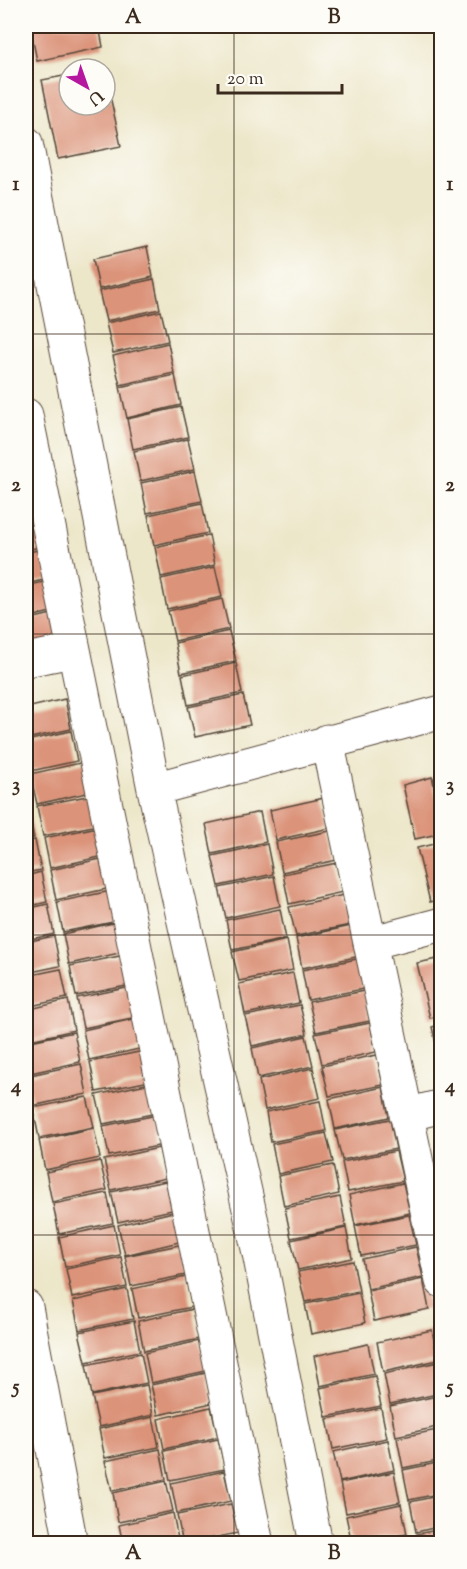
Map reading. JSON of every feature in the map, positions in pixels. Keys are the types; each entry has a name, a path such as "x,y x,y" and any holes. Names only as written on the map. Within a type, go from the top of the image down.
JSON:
{"street":[{"path":"26,143 157,798 259,1253 316,1544"},
{"path":"26,415 72,651 109,819 257,1544"},
{"path":"26,660 72,651"},
{"path":"109,819 157,798 327,741 441,712"},
{"path":"327,741 441,1281"},
{"path":"370,943 441,924"},
{"path":"406,1115 441,1106"},
{"path":"26,1307 33,1390 70,1544"}],"building":[{"path":"30,26 99,26 103,47 37,61"},
{"path":"57,77 57,117 115,117 121,146 58,159 42,80"},
{"path":"147,247 153,277 99,289 93,259"},
{"path":"154,279 160,309 106,321 99,291"},
{"path":"161,311 168,341 113,353 106,323"},
{"path":"168,343 174,373 120,385 113,356"},
{"path":"175,375 181,405 127,418 120,387"},
{"path":"181,407 188,437 133,449 127,419"},
{"path":"188,439 195,469 140,481 134,451"},
{"path":"195,471 202,501 147,513 141,483"},
{"path":"26,486 35,516 26,517"},
{"path":"202,503 208,533 154,545 148,515"},
{"path":"35,517 41,547 26,550 26,519"},
{"path":"209,535 215,565 161,577 155,547"},
{"path":"41,549 48,579 26,584 26,553"},
{"path":"215,567 222,597 167,609 161,579"},
{"path":"48,581 55,611 26,618 26,586"},
{"path":"222,599 229,629 175,641 168,611"},
{"path":"56,613 62,643 26,651 26,620"},
{"path":"229,631 236,661 181,673 175,643"},
{"path":"236,663 242,693 188,705 182,675"},
{"path":"243,695 250,725 195,737 188,707"},
{"path":"65,699 71,729 26,739 26,708"},
{"path":"71,731 77,761 26,772 26,741"},
{"path":"85,762 91,792 37,804 30,774"},
{"path":"442,776 442,804 441,804 434,778"},
{"path":"432,777 442,818 442,833 415,839 403,785"},
{"path":"92,795 98,825 43,836 37,806"},
{"path":"324,798 330,828 276,840 270,810"},
{"path":"26,809 28,809 34,838 26,840"},
{"path":"260,812 266,842 212,854 206,824"},
{"path":"98,827 104,856 50,868 44,838"},
{"path":"330,831 337,860 282,872 276,842"},
{"path":"35,840 41,870 26,873 26,842"},
{"path":"442,842 442,899 430,902 417,848"},
{"path":"267,844 273,874 219,886 212,856"},
{"path":"105,858 111,888 56,900 50,870"},
{"path":"337,863 343,892 289,904 283,874"},
{"path":"41,872 47,902 26,907 26,876"},
{"path":"274,876 280,906 226,918 219,888"},
{"path":"111,891 118,921 63,932 57,902"},
{"path":"344,895 350,925 296,936 289,907"},
{"path":"48,904 54,934 26,940 26,909"},
{"path":"280,909 286,939 232,950 226,920"},
{"path":"118,922 124,952 69,964 63,934"},
{"path":"351,926 356,957 302,968 296,938"},
{"path":"54,936 60,966 26,973 26,942"},
{"path":"287,940 293,970 239,981 232,952"},
{"path":"125,955 131,985 76,996 70,966"},
{"path":"442,958 442,1015 430,1018 417,963"},
{"path":"357,959 363,989 308,1000 302,970"},
{"path":"61,969 67,998 26,1007 26,976"},
{"path":"293,973 299,1003 245,1014 239,984"},
{"path":"131,987 137,1017 83,1028 77,998"},
{"path":"364,991 370,1021 316,1032 309,1002"},
{"path":"68,1000 74,1030 26,1041 26,1010"},
{"path":"300,1005 307,1034 252,1046 245,1016"},
{"path":"138,1018 144,1048 89,1060 83,1030"},
{"path":"370,1023 376,1052 322,1064 315,1034"},
{"path":"442,1024 442,1063 441,1063 432,1027"},
{"path":"74,1032 80,1062 26,1074 26,1042"},
{"path":"306,1036 313,1066 258,1078 252,1048"},
{"path":"144,1051 150,1081 96,1092 90,1062"},
{"path":"377,1055 383,1085 329,1096 322,1066"},
{"path":"81,1064 87,1094 32,1106 26,1076"},
{"path":"313,1068 320,1098 265,1110 259,1080"},
{"path":"151,1083 157,1113 103,1124 96,1095"},
{"path":"383,1087 389,1117 335,1129 329,1099"},
{"path":"87,1097 94,1127 39,1138 33,1108"},
{"path":"320,1101 326,1131 271,1142 266,1112"},
{"path":"157,1115 163,1145 109,1156 103,1126"},
{"path":"390,1119 396,1149 342,1160 335,1130"},
{"path":"94,1128 100,1158 45,1170 39,1140"},
{"path":"326,1133 333,1162 278,1174 272,1144"},
{"path":"159,1148 166,1178 111,1190 104,1160"},
{"path":"396,1151 403,1181 348,1192 342,1162"},
{"path":"100,1161 107,1190 52,1202 46,1172"},
{"path":"333,1165 339,1194 284,1206 278,1176"},
{"path":"166,1181 172,1210 118,1222 111,1192"},
{"path":"403,1183 410,1213 355,1225 349,1195"},
{"path":"107,1193 113,1223 59,1234 53,1204"},
{"path":"340,1197 346,1227 291,1238 285,1208"},
{"path":"173,1212 179,1242 125,1255 118,1225"},
{"path":"409,1215 416,1245 361,1256 355,1226"},
{"path":"114,1225 120,1255 65,1267 59,1237"},
{"path":"346,1228 352,1258 298,1270 291,1240"},
{"path":"179,1245 186,1275 131,1286 125,1256"},
{"path":"416,1247 423,1277 368,1289 362,1259"},
{"path":"121,1257 127,1287 72,1298 66,1269"},
{"path":"353,1261 359,1291 305,1302 298,1272"},
{"path":"186,1277 192,1307 138,1318 132,1289"},
{"path":"423,1279 429,1309 374,1321 368,1291"},
{"path":"127,1289 133,1319 79,1330 73,1301"},
{"path":"359,1293 365,1323 311,1334 305,1304"},
{"path":"193,1309 199,1339 144,1351 138,1321"},
{"path":"134,1321 140,1351 86,1362 79,1332"},
{"path":"432,1330 438,1360 383,1372 377,1342"},
{"path":"199,1341 206,1371 151,1383 145,1353"},
{"path":"368,1344 374,1374 320,1386 314,1356"},
{"path":"141,1353 147,1383 92,1395 86,1365"},
{"path":"438,1362 442,1393 390,1404 384,1374"},
{"path":"206,1373 212,1403 158,1415 151,1385"},
{"path":"375,1376 381,1406 326,1417 320,1388"},
{"path":"147,1385 153,1415 99,1427 92,1396"},
{"path":"442,1395 442,1426 396,1436 390,1406"},
{"path":"211,1407 218,1437 164,1449 158,1419"},
{"path":"381,1408 387,1438 333,1449 327,1419"},
{"path":"153,1417 159,1447 105,1458 99,1429"},
{"path":"442,1429 442,1460 403,1468 397,1438"},
{"path":"218,1439 225,1469 170,1480 164,1451"},
{"path":"388,1440 394,1470 340,1482 333,1452"},
{"path":"160,1449 166,1479 112,1491 105,1461"},
{"path":"442,1462 442,1493 409,1500 403,1470"},
{"path":"224,1471 231,1501 177,1513 171,1483"},
{"path":"394,1472 400,1502 346,1513 340,1483"},
{"path":"166,1481 173,1511 118,1522 113,1493"},
{"path":"442,1495 442,1526 416,1532 410,1502"},
{"path":"231,1504 238,1533 183,1544 177,1515"},
{"path":"401,1504 407,1534 352,1544 346,1516"},
{"path":"173,1513 179,1544 123,1544 119,1525"},
{"path":"442,1529 442,1544 419,1544 417,1534"},
{"path":"408,1536 409,1544 379,1544 379,1543"},
{"path":"234,1539 235,1544 217,1544 217,1542"}]}
